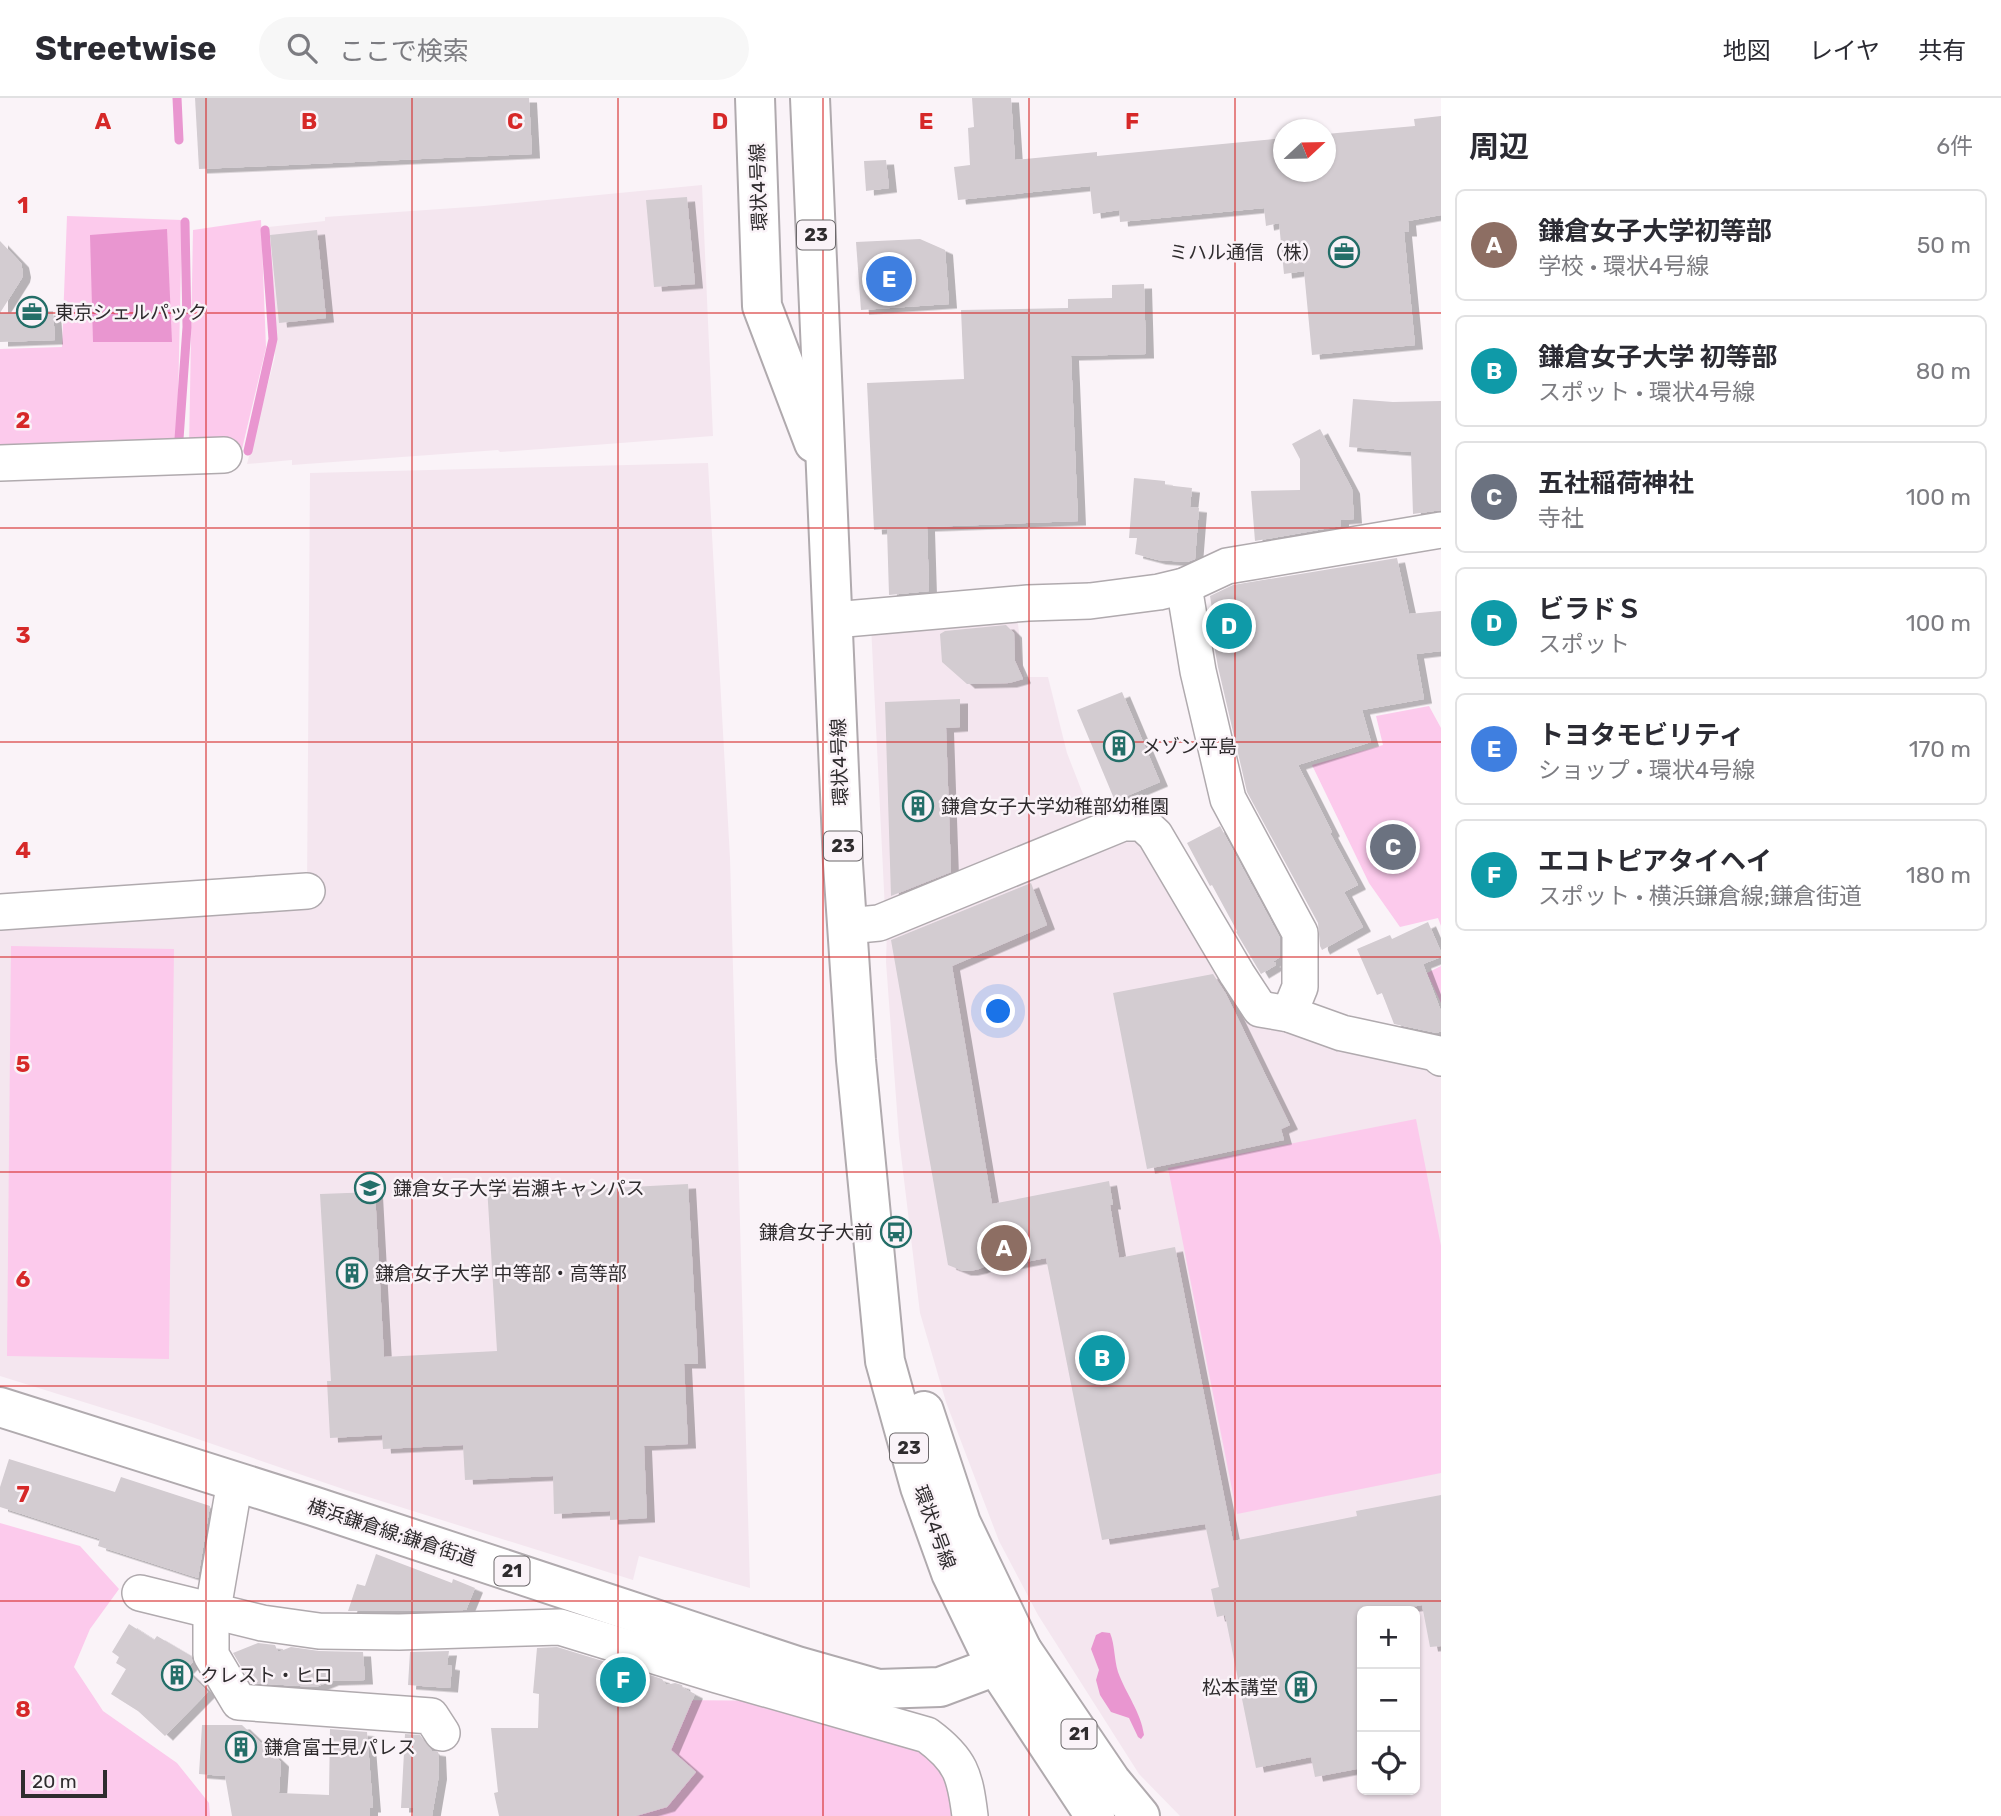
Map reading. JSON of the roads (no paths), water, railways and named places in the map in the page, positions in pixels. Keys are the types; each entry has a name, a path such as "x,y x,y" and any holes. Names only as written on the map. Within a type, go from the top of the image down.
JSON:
{"main road":[{"name":"環状4号線","path":"755,98 762,306 826,474"},
{"name":"環状4号線","path":"810,98 843,864 856,1060 885,1361 920,1488 951,1573 1009,1658"},
{"name":"横浜鎌倉線;鎌倉街道","path":"0,1407 546,1582 797,1666 878,1689 940,1687 1009,1658"},
{"name":"21","path":"1009,1658 1095,1816"},
{"name":"21","path":"1009,1658 1140,1816"}],"street":[{"path":"0,463 224,455"},
{"path":"834,620 1028,603 1090,601 1159,592 1184,586 1227,566 1441,530"},
{"path":"1184,586 1198,671 1228,799 1300,933 1300,987 1289,1014"},
{"path":"848,926 879,923 1123,823 1142,824 1155,835 1260,1009 1289,1014 1342,1033 1435,1053 1441,1058"},
{"path":"0,912 307,891"},
{"path":"235,1481 211,1621 211,1655 239,1702 431,1716 442,1733"},
{"path":"537,1628 546,1582"},
{"path":"140,1593 262,1623 319,1631 399,1632 560,1627 717,1675 927,1734 945,1748 961,1768 970,1816"}],"waterway":[{"path":"177,98 179,140"},
{"path":"179,439 187,327 185,222"},
{"path":"248,451 273,339 265,230"}],"place":[{"name":"ミハル通信（株）","path":"1344,252"},
{"name":"トヨタモビリティ","path":"889,279"},
{"name":"東京シェルパック","path":"32,312"},
{"name":"ビラドＳ","path":"1229,626"},
{"name":"メゾン平島","path":"1119,746"},
{"name":"鎌倉女子大学幼稚部幼稚園","path":"918,806"},
{"name":"五社稲荷神社","path":"1393,847"},
{"name":"鎌倉女子大学 岩瀬キャンパス","path":"370,1188"},
{"name":"鎌倉女子大前","path":"896,1232"},
{"name":"鎌倉女子大学初等部","path":"1004,1248"},
{"name":"鎌倉女子大学 中等部・高等部","path":"352,1273"},
{"name":"鎌倉女子大学 初等部","path":"1102,1358"},
{"name":"クレスト・ヒロ","path":"177,1675"},
{"name":"エコトピアタイヘイ","path":"623,1680"},
{"name":"松本講堂","path":"1301,1687"},
{"name":"鎌倉富士見パレス","path":"241,1747"}]}
